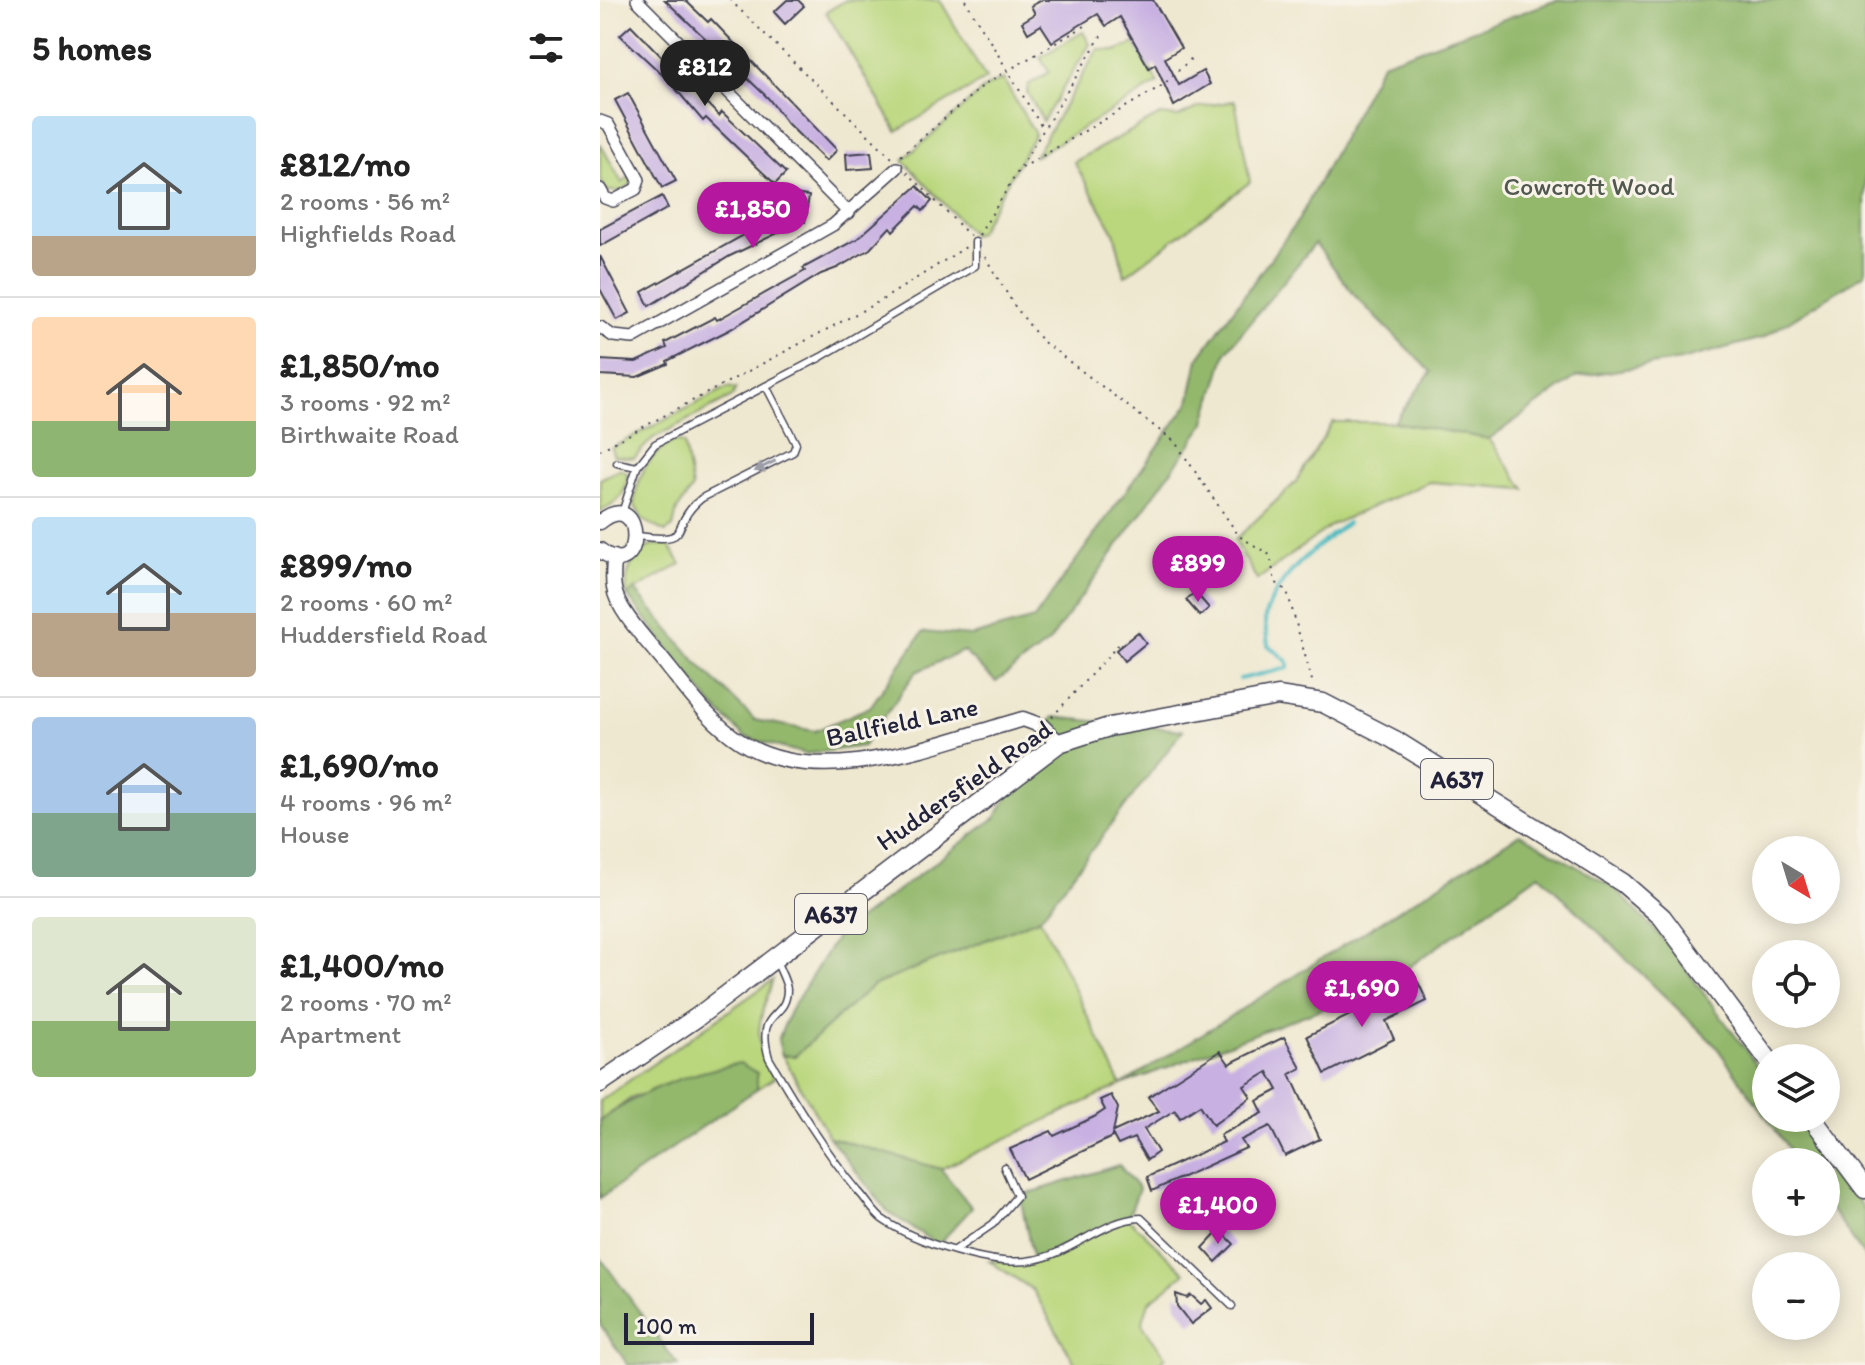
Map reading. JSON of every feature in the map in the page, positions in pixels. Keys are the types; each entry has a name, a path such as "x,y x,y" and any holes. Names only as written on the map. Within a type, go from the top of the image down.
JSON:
{"highway":[{"name":"Huddersfield Road","path":"600,1083 696,1018 1059,743 1109,727 1278,696 1323,703 1393,739 1623,883 1662,917 1757,1044"},
{"path":"1822,1132 1865,1189"}],"street":[{"path":"637,0 849,213"},
{"path":"600,121 608,124 639,180 636,189 613,201 605,198 600,189"},
{"path":"600,327 613,336 633,338 849,213 897,168"},
{"path":"600,522 608,516 621,516 632,523 637,536 633,549 614,557 600,550"},
{"name":"Ballfield Lane","path":"614,557 614,590 623,608 686,689 710,717 740,742 774,758 813,765 849,764 1023,719 1042,726"},
{"path":"1042,726 1059,743"}],"lane":[{"path":"621,516 637,467 655,444 766,386 975,266 975,242"},
{"path":"637,536 670,540 676,536 692,505 793,452 796,444 766,386"},
{"path":"617,463 637,467"},
{"path":"775,957 787,990 781,1005 764,1024 763,1038 769,1058 794,1101 843,1172 881,1218 989,1261 1033,1261 1068,1249 1128,1218 1141,1218 1232,1306"},
{"path":"955,1250 1011,1207 1017,1196 1004,1167"}],"path":[{"path":"730,0 893,159 897,168 909,172 975,242 1014,305 1041,340 1175,442 1239,536 1270,555 1275,582 1287,591 1314,688"},
{"path":"965,0 1043,130"},
{"path":"897,168 900,156 986,83 1085,26"},
{"path":"600,450 882,300 975,242 1101,36"},
{"path":"1021,169 1163,85 1194,56"},
{"path":"1042,726 1066,706 1121,642"}],"green space":[{"path":"846,0 940,0 986,79 897,131 826,12"},
{"name":"Cowcroft Wood","path":"1557,0 1865,0 1865,274 1762,338 1681,360 1576,377 1489,439 1394,422 1431,372 1355,296 1315,243 1226,352 1204,425 1049,642 996,682 963,651 916,672 863,746 805,754 745,737 712,705 627,595 635,590 699,665 755,720 815,731 870,707 923,632 972,636 1034,619 1189,403 1198,359 1299,219 1382,63"},
{"path":"1083,32 1090,44 1043,121 1027,92 1028,85 1049,72 1040,57"},
{"path":"1135,43 1158,83 1034,157 1098,49 1116,51"},
{"path":"1003,79 1035,134 978,233 973,235 903,160 986,87"},
{"path":"1235,101 1250,182 1125,276 1114,232 1074,162 1160,115 1178,117 1199,107"},
{"path":"600,143 622,183 630,176 631,184 621,191 607,191 600,179"},
{"path":"728,387 736,389 732,397 653,438 634,458 614,456 611,448"},
{"path":"1333,422 1394,422 1489,439 1525,489 1429,482 1333,524 1257,580 1235,540 1295,483"},
{"path":"676,440 684,444 692,488 677,510 673,527 665,532 643,520 634,504 638,483 646,466"},
{"path":"620,469 627,473 624,492 612,505 600,511 600,479"},
{"path":"652,545 668,545 681,564 627,595 631,566 639,554"},
{"path":"1053,717 1183,730 1040,918 872,986 795,1056 782,1055 778,1040 790,1011 837,936 996,817"},
{"path":"1520,834 1616,889 1664,940 1752,1058 1752,1097 1715,1045 1539,874 1384,985 1121,1085"},
{"path":"1040,918 1121,1085 941,1169 829,1137 782,1055 795,1056 872,986"},
{"path":"773,980 761,1019 759,1040 774,1078 757,1089 757,1073 634,1096 600,1121 600,1101"},
{"path":"740,1063 757,1073 757,1089 600,1198 600,1121 650,1091 702,1072"},
{"path":"1777,1132 1807,1132 1819,1148 1788,1148"},
{"path":"829,1137 941,1169 972,1208 938,1245 888,1212"},
{"path":"1119,1165 1139,1189 1128,1218 1033,1261 1020,1196"},
{"path":"1840,1176 1865,1210 1865,1257 1840,1222"},
{"path":"1128,1218 1185,1273 1149,1302 1142,1324 1166,1357 1157,1365 1076,1365 1033,1290 989,1261 1033,1261"},
{"path":"600,1257 678,1365 628,1365 600,1324"}],"building":[{"path":"665,0 685,0 708,22 711,19 837,150 826,161 788,124 768,98"},
{"path":"787,0 798,0 804,6 785,24 774,12"},
{"path":"1042,0 1153,0 1181,48 1165,58 1179,85 1203,71 1210,84 1174,106 1155,64 1149,68 1120,17 1106,26 1098,14 1052,42 1041,25 1028,33 1022,22 1035,14 1031,6"},
{"path":"631,25 719,116 722,112 786,173 775,184 706,118 703,121 669,81 620,35"},
{"path":"628,93 676,181 662,188 615,100"},
{"path":"871,152 873,168 847,170 846,154"},
{"path":"917,186 932,201 923,211 918,206 893,231 890,227 870,249 821,274 729,330 667,361 668,364 637,377 600,375 600,360 636,362 667,348 665,343 715,317 717,320 805,271 803,268 857,239"},
{"path":"794,194 809,196 805,222 791,220"},
{"path":"662,196 668,208 600,246 600,229"},
{"path":"774,218 782,231 730,256 649,306 642,292"},
{"path":"600,256 630,313 617,320 600,289"},
{"path":"1195,592 1209,608 1200,616 1186,600"},
{"path":"1138,632 1146,643 1124,661 1116,650"},
{"path":"1418,982 1427,1001 1386,1021 1394,1039 1325,1074 1307,1036"},
{"path":"1284,1037 1301,1068 1290,1074 1320,1139 1285,1156 1270,1126 1241,1140 1246,1148 1152,1191 1147,1177 1224,1142 1220,1135 1263,1113 1257,1101 1278,1090 1268,1072 1244,1086 1251,1097 1213,1125 1200,1105 1180,1118 1175,1110 1144,1129 1158,1152 1147,1160 1134,1138 1118,1145 1112,1134 1112,1137 1025,1179 1010,1149 1051,1131 1054,1136 1094,1117 1105,1110 1100,1100 1111,1095 1118,1108 1113,1132 1159,1111 1148,1097 1220,1051 1229,1064"},
{"path":"1220,1230 1234,1244 1216,1262 1203,1248"},
{"path":"1176,1294 1187,1298 1191,1295 1201,1304 1206,1300 1212,1308 1191,1324 1177,1306"}],"waterway":[{"path":"1240,679 1288,668 1288,662 1268,645 1266,613 1280,585 1290,573 1347,523"}]}
